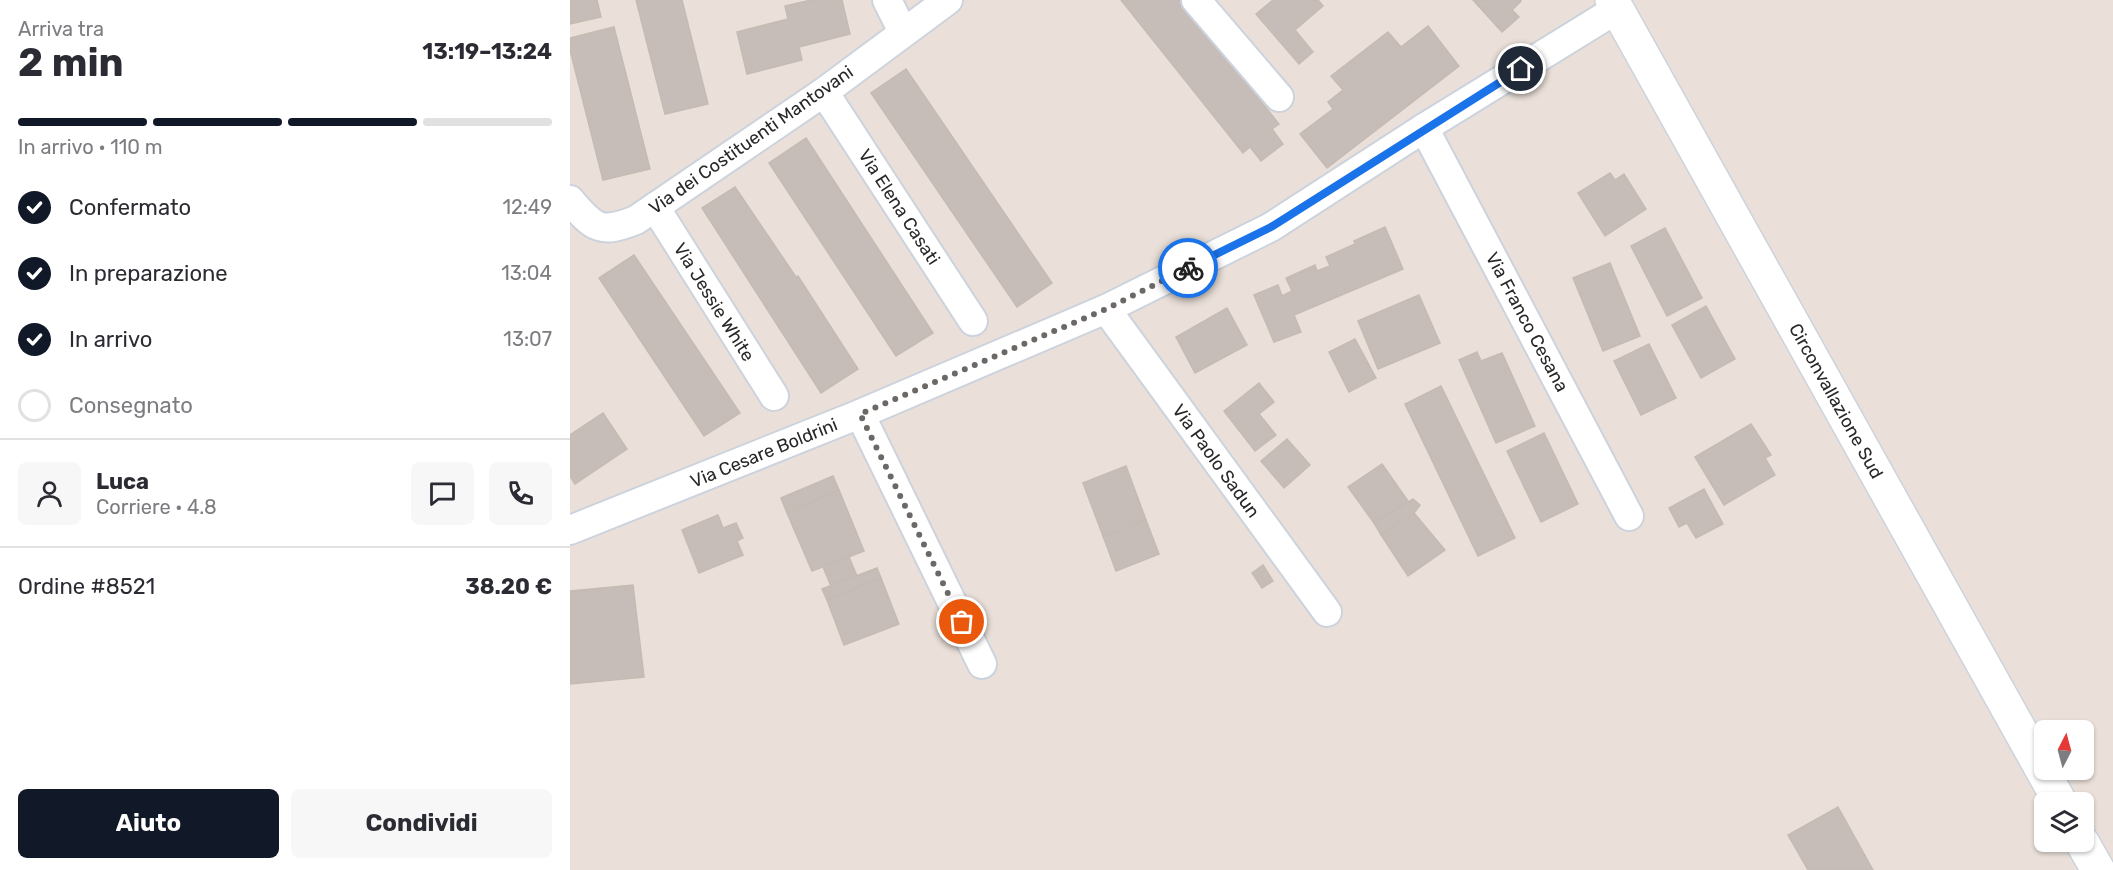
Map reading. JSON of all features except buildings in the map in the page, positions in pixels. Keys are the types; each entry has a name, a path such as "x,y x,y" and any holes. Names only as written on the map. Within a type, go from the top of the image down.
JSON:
{"main road":[{"name":"Circonvallazione Sud","path":"1615,4 2054,792"},
{"path":"2088,852 2098,870"}],"street":[{"path":"887,0 903,32"},
{"name":"Via dei Costituenti Mantovani","path":"570,200 592,222 603,229 618,227 636,220 824,92 948,0"},
{"path":"1196,0 1279,97"},
{"name":"Via Cesare Boldrini","path":"570,530 860,414 1106,309 1271,227 1615,4"},
{"name":"Via Elena Casati","path":"824,92 973,321"},
{"name":"Via Franco Cesana","path":"1424,128 1629,516"},
{"name":"Via Jessie White","path":"654,207 774,396"},
{"name":"Via Paolo Sadun","path":"1106,309 1327,612"},
{"path":"860,414 982,664"}],"way so far":[{"path":"962,622 860,414 1106,309 1188,268"}],"route":[{"path":"1188,268 1271,227 1424,128 1521,69"}]}
